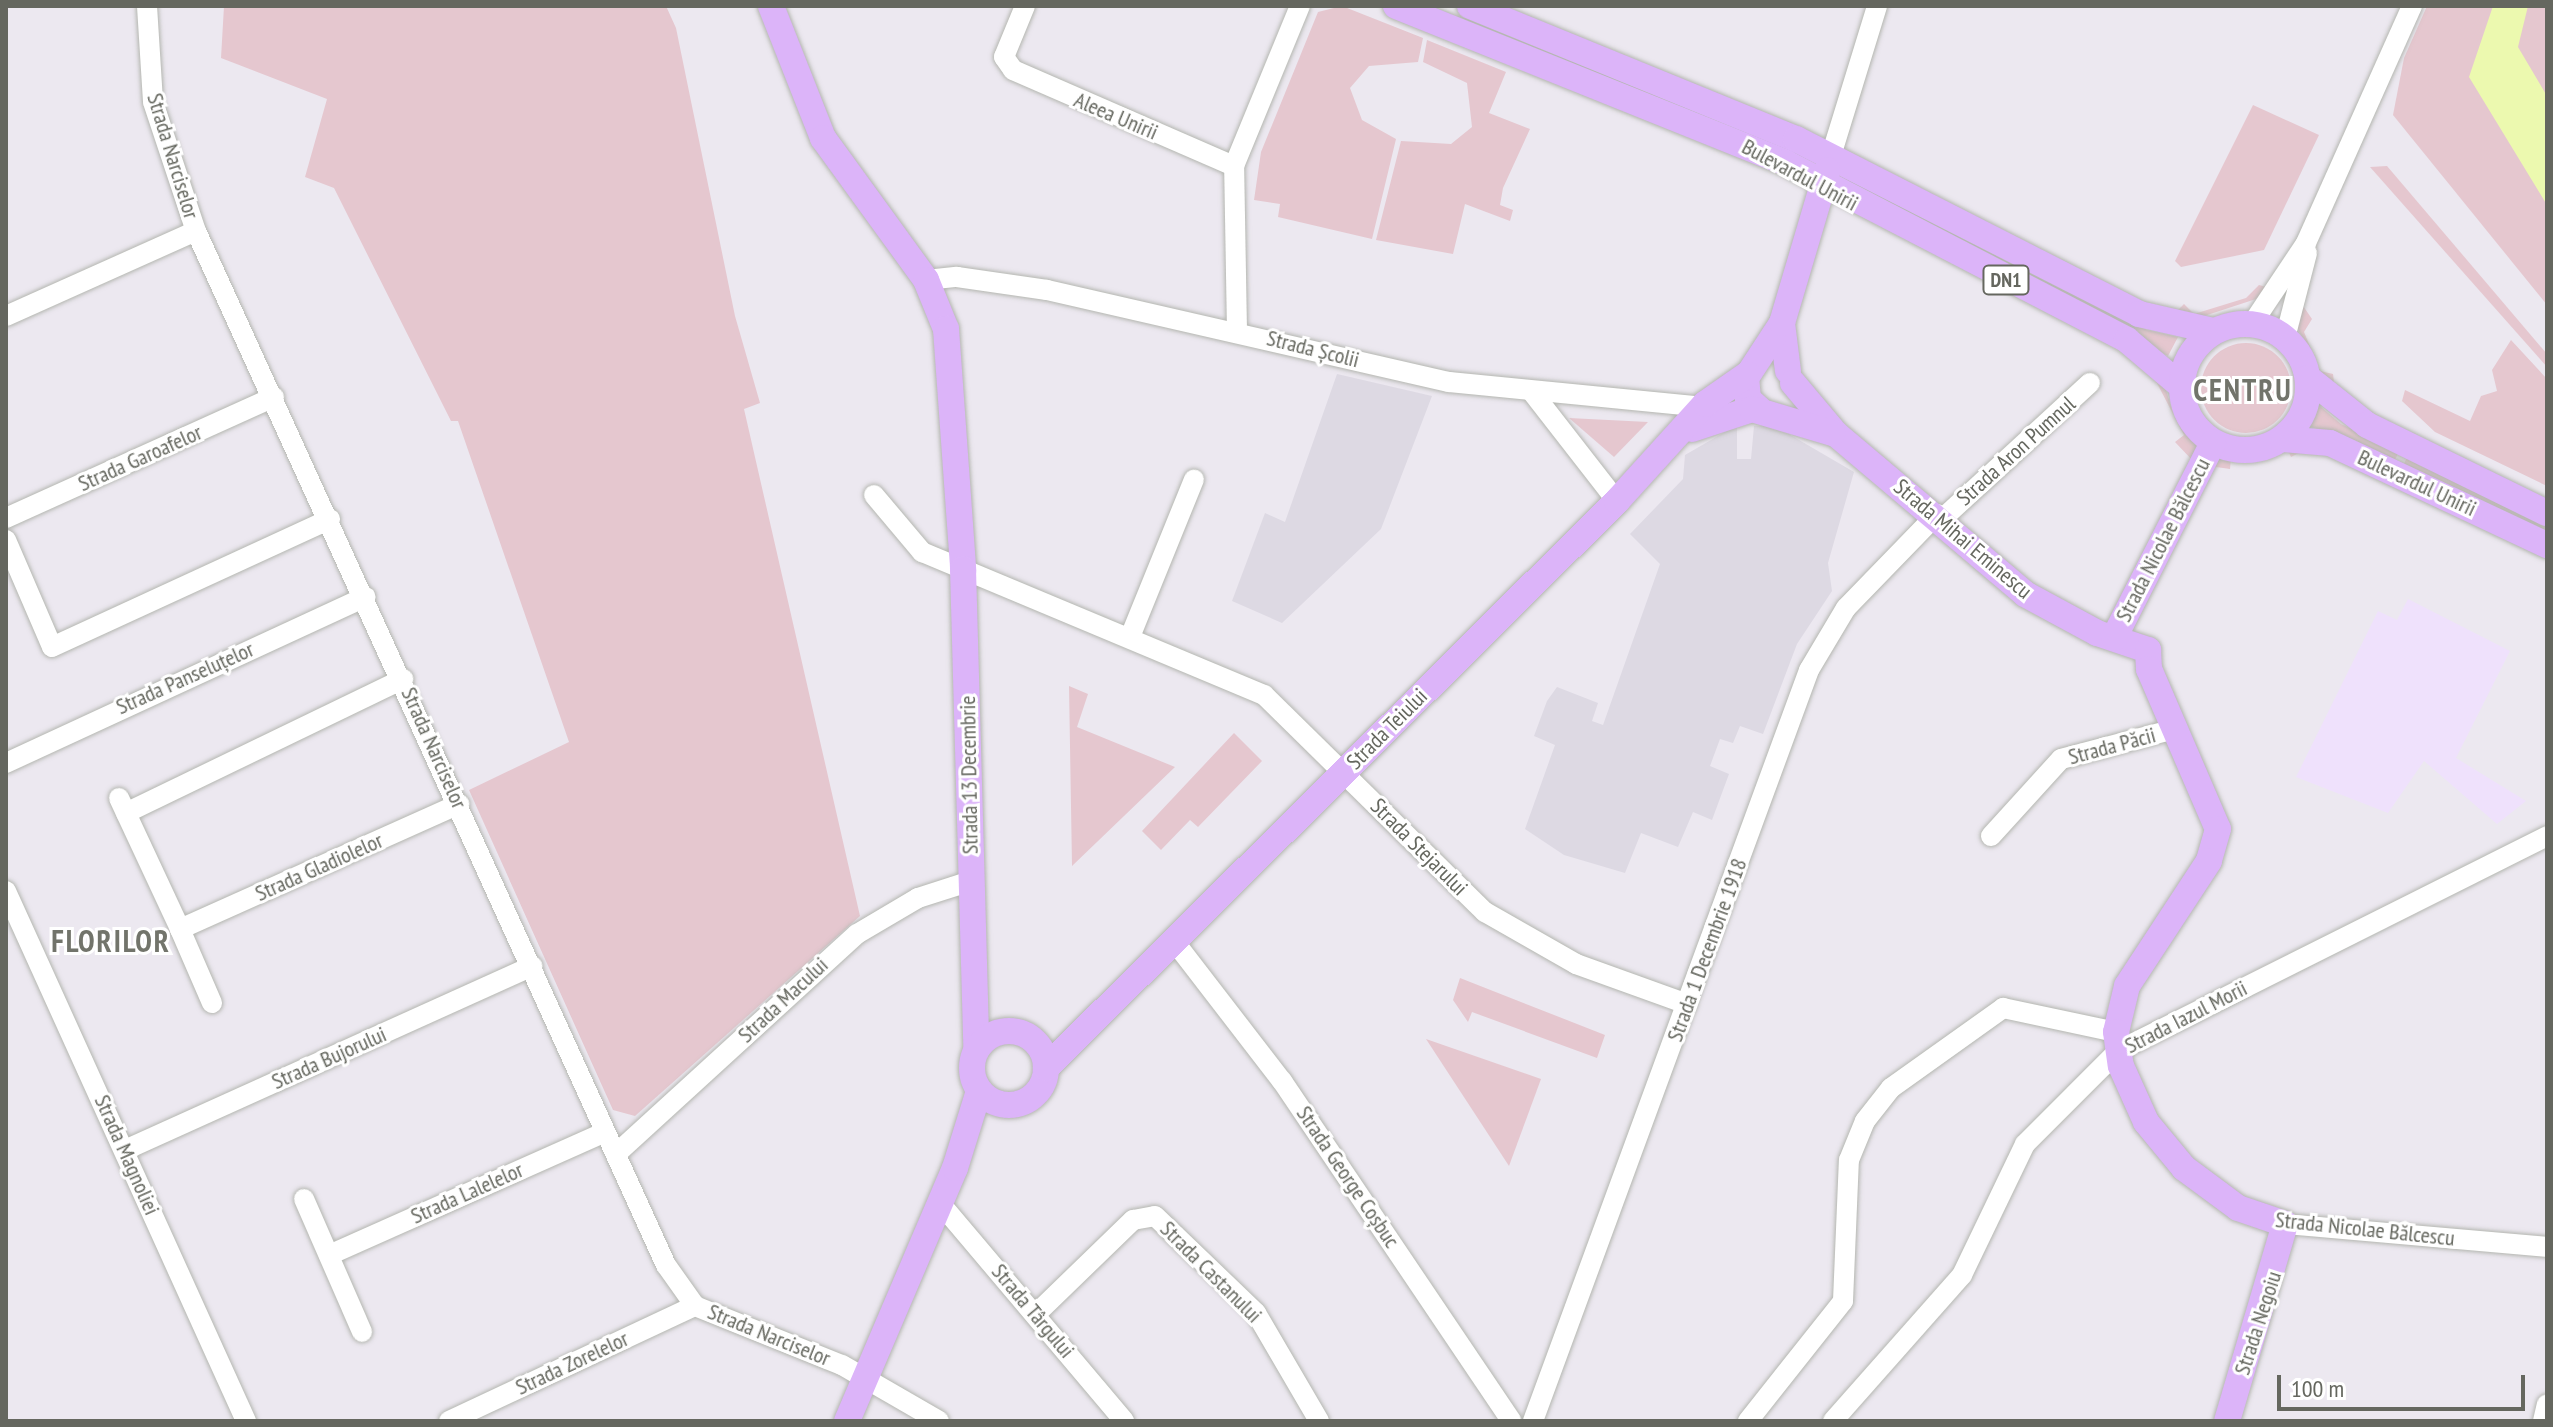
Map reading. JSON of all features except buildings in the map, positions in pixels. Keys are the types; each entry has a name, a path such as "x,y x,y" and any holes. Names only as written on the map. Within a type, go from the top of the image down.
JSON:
{"main road":[{"name":"Strada 13 Decembrie","path":"771,6 823,138 926,280 948,342 963,569 972,981 986,1041"},
{"name":"Bulevardul Unirii","path":"1396,6 1780,160 2127,340 2181,386"},
{"name":"Bulevardul Unirii","path":"1470,6 1830,159 2139,314 2214,331 2252,324"},
{"path":"1766,410 1745,392 1751,371 1782,323 1830,159"},
{"path":"1685,432 1732,410 1766,410 1786,404 1791,377 1782,323"},
{"path":"2252,324 2285,338"},
{"path":"2213,443 2189,419 2181,386 2187,360 2214,331"},
{"name":"Bulevardul Unirii","path":"2285,338 2308,378 2367,425 2547,513"},
{"path":"1685,432 1702,407 1751,371 1775,363 1791,377"},
{"name":"Strada Mihai Eminescu","path":"1791,377 1836,434 1939,516 2025,594 2106,636"},
{"path":"2283,439 2304,412 2308,378"},
{"name":"Strada Mihai Eminescu","path":"1766,410 1836,434"},
{"name":"Strada Teiului","path":"1046,1068 1685,432"},
{"name":"Bulevardul Unirii","path":"2213,443 2249,451 2283,439 2330,443 2547,545"},
{"name":"Strada Nicolae Bălcescu","path":"2213,443 2106,636 2137,669 2149,669 2171,730 2211,802 2218,837 2123,996 2117,1041 2134,1101 2184,1168 2238,1208 2285,1224"},
{"name":"Strada Teiului","path":"1034,1040 1055,1040 1089,1025"},
{"path":"847,1421 965,1142 979,1091 972,1070 986,1041 1034,1040 1046,1068 1033,1095 1011,1105 965,1142"},
{"path":"979,1091 1011,1105"},
{"name":"Strada Negoiu","path":"2227,1421 2285,1224"}],"street":[{"name":"Strada Narciselor","path":"147,6 153,102 196,231 366,597 666,1265 695,1306 866,1377"},
{"name":"Aleea Unirii","path":"1025,6 1004,57 1023,76 1234,166"},
{"path":"1246,333 1234,166 1300,6"},
{"path":"1830,159 1877,6"},
{"path":"2252,324 2306,243 2357,137 2412,6"},
{"path":"6,316 196,231"},
{"path":"2285,338 2306,243"},
{"name":"Strada Școlii","path":"926,280 1015,284 1246,333 1438,380 1702,407"},
{"name":"Strada Aron Pumnul","path":"1939,516 2090,383"},
{"path":"1532,392 1617,501"},
{"name":"Strada Garoafelor","path":"6,518 274,397"},
{"path":"1130,637 1194,479"},
{"path":"874,495 912,545 963,569"},
{"name":"Strada 1 Decembrie 1918","path":"1533,1421 1825,635 1939,516"},
{"path":"6,540 52,647 330,519"},
{"name":"Strada Stejarului","path":"963,569 1264,695 1485,912 1576,964 1687,1004"},
{"name":"Strada Panseluțelor","path":"6,763 366,597"},
{"path":"212,1003 123,805 403,679"},
{"name":"Strada Păcii","path":"1991,836 2061,759 2171,730"},
{"name":"Strada Gladiolelor","path":"180,929 459,804"},
{"name":"Strada Iazul Morii","path":"1833,1421 1962,1275 2025,1144 2117,1041 2547,836"},
{"name":"Strada Macului","path":"616,1154 857,934 918,898 971,881"},
{"name":"Strada Magnoliei","path":"8,903 125,1150 246,1421"},
{"name":"Strada George Coșbuc","path":"1174,941 1282,1081 1511,1421"},
{"name":"Strada Bujorului","path":"125,1150 532,966"},
{"path":"1748,1421 1843,1301 1849,1160 1865,1121 1891,1088 2003,1008 2117,1041"},
{"name":"Strada Lalelelor","path":"329,1255 605,1132"},
{"path":"304,1199 362,1332"},
{"name":"Strada Târgului","path":"940,1203 1037,1313 1124,1421"},
{"name":"Strada Castanului","path":"1037,1313 1133,1220 1155,1216 1256,1313 1319,1421"},
{"name":"Strada Nicolae Bălcescu","path":"2285,1224 2547,1247"},
{"name":"Strada Zorelelor","path":"449,1421 480,1414 695,1306"},
{"path":"866,1377 939,1421"},
{"path":"2543,1421 2547,1404"}],"shaded area":[{"path":"224,6 666,6 676,28 735,316 760,403 744,409 860,916 635,1116 613,1110 469,790 569,742 458,421 451,421 334,188 305,177 327,99 221,58"},
{"path":"1342,6 1423,38 1418,62 1369,66 1350,88 1362,120 1396,139 1372,239 1278,217 1280,204 1254,200 1261,152 1318,12"},
{"path":"2427,6 2547,6 2547,305 2393,115 2404,58"},
{"path":"2493,6 2528,6 2518,47 2547,96 2547,205 2469,77"},
{"path":"1427,40 1506,72 1489,113 1530,129 1503,188 1500,205 1513,210 1510,221 1465,204 1453,254 1376,240 1401,141 1451,144 1472,127 1467,83 1423,62"},
{"path":"2253,105 2319,135 2264,250 2181,267 2175,261"},
{"path":"2387,166 2547,354 2547,367 2370,167"},
{"path":"1971,246 2147,330 2178,337 2168,356"},
{"path":"2259,285 2270,288 2256,299 2195,319 2172,316 2184,304 2194,314 2246,298"},
{"path":"2299,300 2312,319 2304,332 2320,371 2333,374 2335,390 2322,378 2296,325"},
{"path":"2511,340 2547,379 2547,486 2435,432 2402,401 2405,390 2470,421 2481,396 2497,391 2492,370"},
{"path":"2246,343 2263,346 2278,356 2288,371 2291,388 2288,405 2278,420 2263,430 2246,433 2229,430 2214,420 2204,405 2201,388 2204,371 2214,356 2229,346"},
{"path":"2147,364 2165,387 2174,416"},
{"path":"1337,374 1432,396 1381,529 1282,623 1232,601 1265,513 1285,522"},
{"path":"2314,401 2341,424 2399,451 2395,460 2304,424"},
{"path":"2174,416 2198,444 2193,461 2175,442 2184,435"},
{"path":"1569,418 1648,422 1614,457"},
{"path":"1737,425 1737,459 1751,459 1754,426 1775,426 1854,472 1828,563 1832,591 1797,644 1763,734 1740,726 1733,743 1720,739 1710,766 1729,774 1712,820 1693,812 1678,847 1641,833 1625,873 1564,855 1525,829 1555,745 1534,736 1547,701 1557,687 1598,703 1592,721 1603,725 1660,564 1630,534 1683,479 1685,455"},
{"path":"2283,442 2305,450 2291,457 2286,446 2263,455 2231,457 2230,469 2209,466 2223,454"},
{"path":"2408,455 2547,521 2547,533 2404,464"},
{"path":"2408,599 2510,651 2456,758 2526,801 2497,824 2424,761 2388,813 2296,777 2378,611 2397,620"},
{"path":"1069,686 1088,694 1077,727 1175,767 1072,866"},
{"path":"1234,733 1262,761 1198,827 1190,820 1161,850 1142,831"},
{"path":"1460,978 1605,1035 1597,1058 1472,1012 1468,1022 1453,1000"},
{"path":"1426,1039 1541,1079 1509,1166"}],"district":[{"name":"CENTRU","path":"2243,390"},
{"name":"FLORILOR","path":"111,941"}]}
